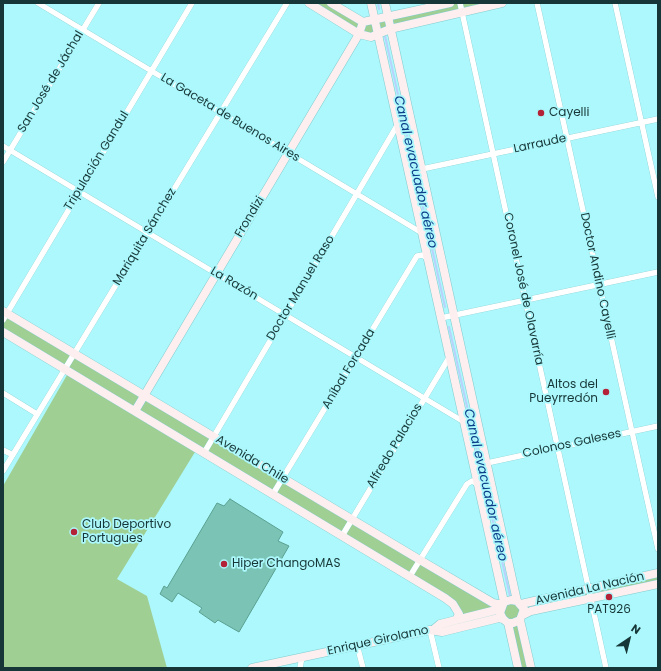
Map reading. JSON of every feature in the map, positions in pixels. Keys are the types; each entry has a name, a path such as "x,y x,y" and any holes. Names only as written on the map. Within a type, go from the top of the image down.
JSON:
{"main road":[{"path":"309,3 359,34 371,37 390,29 502,3"},
{"path":"331,3 363,22 450,3"},
{"path":"371,3 478,484 502,605 518,668"},
{"path":"385,3 487,463 519,602 524,609 522,617 531,668"},
{"name":"Frondizi","path":"135,411 359,34 363,22"},
{"name":"Avenida Chile","path":"4,315 75,354 493,603 502,605"},
{"name":"Avenida Chile","path":"3,332 410,576 453,604 460,614 456,620"},
{"name":"Avenida La Nación","path":"519,602 589,589 658,573"},
{"name":"Avenida La Nación","path":"522,617 530,611 658,584"},
{"path":"432,629 440,624 502,605 510,600 519,602"},
{"path":"506,621 513,623 522,617"},
{"name":"Enrique Girolamo","path":"252,668 432,629 442,632 499,618 506,621"}],"street":[{"name":"La Gaceta de Buenos Aires","path":"38,3 422,233"},
{"name":"San José de Jáchal","path":"3,162 98,3"},
{"name":"Tripulación Gandul","path":"4,315 192,3"},
{"name":"Mariquita Sánchez","path":"3,471 287,3"},
{"name":"Coronel José de Olavarría","path":"460,3 606,668"},
{"name":"Doctor Andino Cayelli","path":"537,3 658,549"},
{"path":"615,3 658,197"},
{"name":"Larraude","path":"422,170 658,119"},
{"name":"Doctor Manuel Raso","path":"204,453 398,124"},
{"name":"La Razón","path":"3,146 464,422"},
{"name":"Aníbal Forcada","path":"273,494 417,256 423,255 428,259"},
{"path":"441,318 658,272"},
{"name":"Alfredo Palacios","path":"342,536 450,356"},
{"path":"3,393 37,414"},
{"name":"Colonos Galeses","path":"487,463 658,426"},
{"path":"3,450 12,455"},
{"path":"410,576 467,484 472,481 478,484"},
{"path":"432,629 439,668"},
{"path":"357,645 363,668"},
{"path":"300,668 302,657"}],"green space":[{"path":"309,3 331,3 363,22 450,3 502,3 371,37"},
{"path":"3,311 493,603 517,601 658,573 658,584 523,615 531,668 518,668 503,619 434,629 456,620 457,608 3,332"},
{"name":"Club Deportivo Portugues","path":"67,375 195,452 117,579 147,596 167,668 3,668 3,486"}],"building":[{"path":"230,499 283,532 278,541 289,546 239,632 218,620 215,623 199,612 202,608 178,593 172,602 160,594 164,586 167,588 217,503 224,506"}],"waterway":[{"name":"Canal evacuador aéreo","path":"378,3 379,9"},
{"name":"Canal evacuador aéreo","path":"385,36 445,307"},
{"name":"Canal evacuador aéreo","path":"449,327 510,596"}],"place":[{"name":"Cayelli","path":"541,113"},
{"name":"Altos del Pueyrredón","path":"606,392"},
{"name":"Club Deportivo Portugues","path":"74,532"},
{"name":"Hiper ChangoMAS","path":"224,564"},
{"name":"PAT926","path":"609,597"}]}
